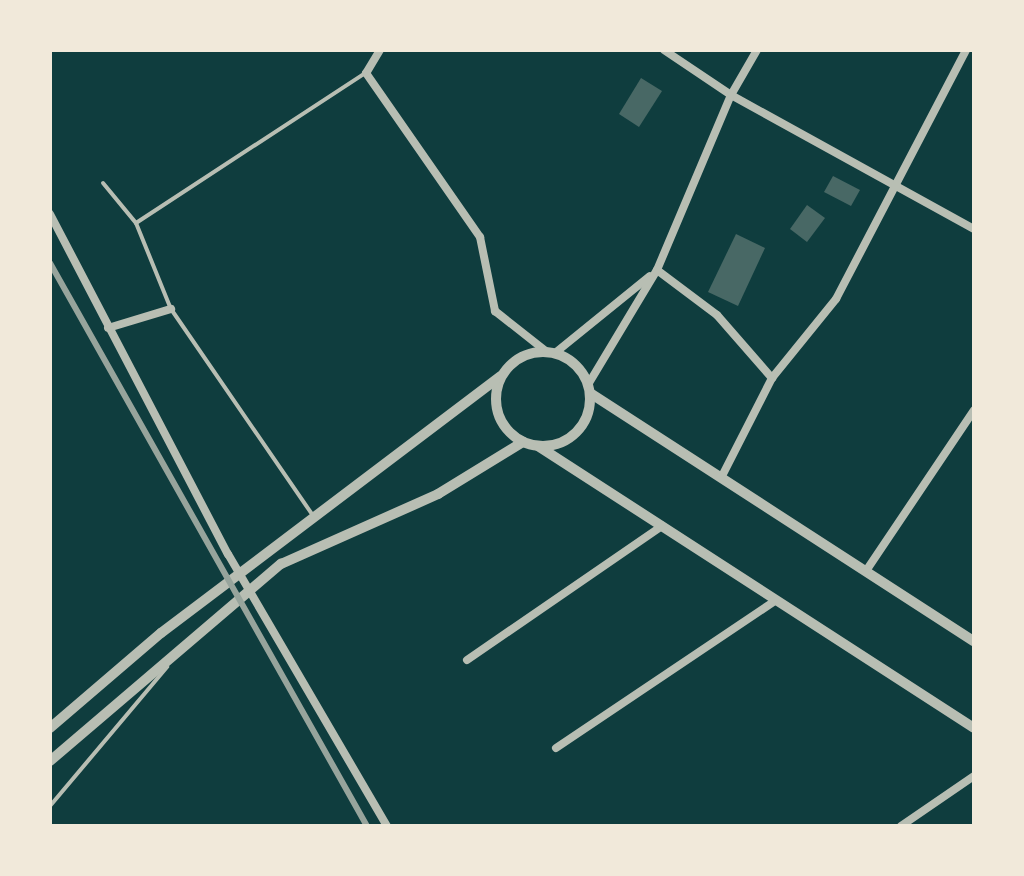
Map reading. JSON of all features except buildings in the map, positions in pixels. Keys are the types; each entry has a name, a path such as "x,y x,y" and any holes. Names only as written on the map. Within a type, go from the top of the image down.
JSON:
{"street":[{"path":"380,50 366,73 480,237 501,321 551,353 569,360 590,388 721,478 868,568 974,641"},
{"path":"664,50 731,95 974,229"},
{"path":"538,446 553,445 577,432 590,407 590,388 657,270 731,95 757,50"},
{"path":"721,478 772,378 836,299 898,188 966,50"},
{"path":"50,214 228,554 387,826"},
{"path":"50,728 161,633 524,356 551,353 657,270"},
{"path":"657,270 717,315 772,378"},
{"path":"108,328 171,309"},
{"path":"501,376 496,407 501,421 523,442 538,446 974,728"},
{"path":"868,568 974,410"},
{"path":"50,761 197,632 281,564 438,494 523,442"},
{"path":"467,660 662,526"},
{"path":"556,748 776,600"},
{"path":"901,826 974,776"}],"lane":[{"path":"136,223 366,73"},
{"path":"103,183 136,223 171,309 314,517"},
{"path":"50,806 197,632"}],"railway":[{"path":"50,263 367,826"}]}
